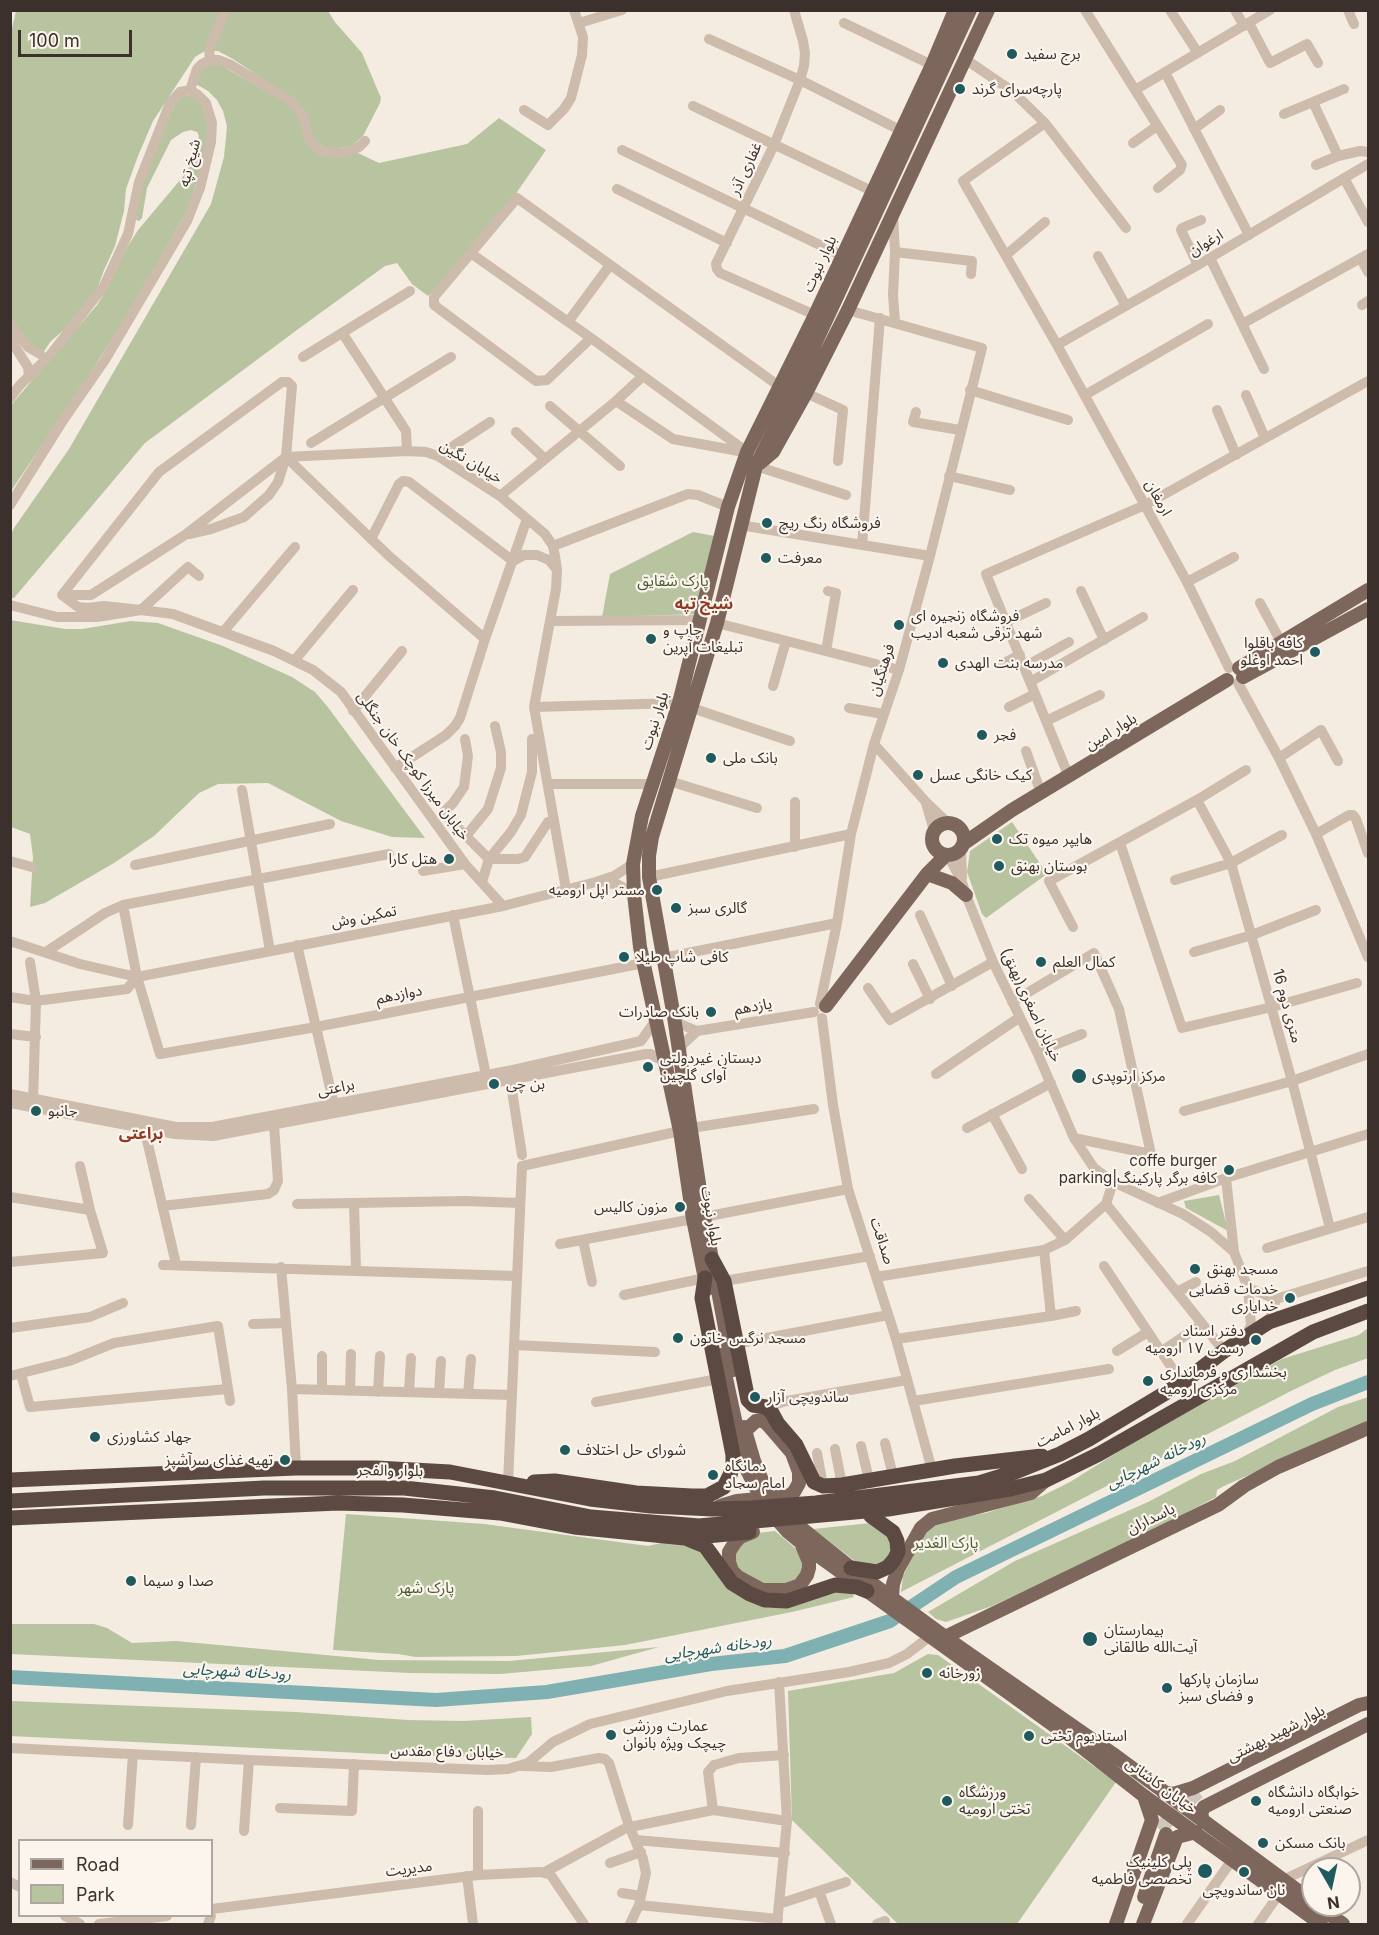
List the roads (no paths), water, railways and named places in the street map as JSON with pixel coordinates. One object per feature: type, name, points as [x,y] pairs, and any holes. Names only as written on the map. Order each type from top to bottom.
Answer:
[{"type":"highway","points":[[712,1259],[724,1281],[748,1400],[753,1405],[766,1407],[796,1445],[814,1482],[823,1486],[842,1485],[932,1470],[1060,1454]]},
{"type":"highway","points":[[508,1484],[555,1481],[636,1493],[692,1496],[707,1496],[724,1487],[734,1464],[702,1298],[705,1278]]},
{"type":"highway","name":"بلوار امامت","points":[[752,1508],[979,1483],[1014,1472],[1060,1454],[1130,1416],[1269,1322],[1368,1288]]},
{"type":"highway","points":[[10,1518],[338,1503],[403,1505],[500,1513],[574,1527],[685,1538],[754,1532],[871,1516],[888,1509],[1010,1489],[1046,1480],[1089,1459],[1313,1332],[1368,1311]]},
{"type":"highway","points":[[1296,1313],[1282,1325],[1280,1330],[1282,1336],[1313,1332]]},
{"type":"highway","name":"بلوار والفجر","points":[[10,1480],[296,1468],[376,1468],[450,1472],[591,1499],[651,1506],[752,1508]]},
{"type":"highway","name":"بلوار والفجر","points":[[10,1501],[264,1488],[404,1488],[495,1498],[591,1516],[699,1526],[766,1522],[888,1509]]},
{"type":"highway","points":[[851,1568],[877,1572],[888,1567],[894,1560],[897,1541],[893,1532],[871,1516]]},
{"type":"highway","points":[[685,1538],[705,1546],[732,1583],[765,1600],[788,1601],[835,1585],[857,1587],[867,1591]]},
{"type":"main road","name":"بلوار نبوت","points":[[686,1130],[664,1062],[640,947],[633,864],[642,816],[652,784],[686,706],[717,623],[756,466],[808,359],[872,191],[906,133],[955,10]]},
{"type":"main road","name":"بلوار نبوت","points":[[756,1480],[740,1447],[705,1278],[686,1130],[680,1060],[650,877],[649,856],[686,706],[701,620],[728,507],[747,453],[815,315],[847,258],[906,133],[970,10]]},
{"type":"main road","points":[[756,466],[773,452],[806,393],[848,310],[988,10]]},
{"type":"main road","name":"بلوار امین","points":[[956,847],[1011,810],[1235,675],[1281,642],[1368,590]]},
{"type":"main road","name":"بلوار امین","points":[[1235,675],[1366,615]]},
{"type":"main road","points":[[820,1010],[927,874],[956,847],[955,825],[948,823],[940,825],[934,831],[927,874]]},
{"type":"main road","points":[[933,846],[936,851],[956,847]]},
{"type":"main road","points":[[927,874],[964,888]]},
{"type":"main road","points":[[640,947],[652,950],[660,941]]},
{"type":"main road","points":[[649,984],[652,978],[661,975],[667,981]]},
{"type":"main road","name":"بلوار نبوت","points":[[699,1218],[712,1259],[756,1480]]},
{"type":"main road","points":[[713,1509],[736,1501],[788,1496],[798,1487],[799,1472],[792,1453],[767,1424],[762,1420],[756,1420],[745,1431]]},
{"type":"main road","name":"پاسداران","points":[[933,1634],[1218,1505],[1244,1486],[1278,1467],[1368,1428]]},
{"type":"main road","points":[[756,1480],[774,1518],[867,1591],[887,1600]]},
{"type":"main road","points":[[887,1600],[898,1569],[921,1528],[932,1519],[1031,1493],[1046,1480]]},
{"type":"main road","points":[[754,1532],[740,1537],[734,1544],[729,1552],[729,1562],[738,1577],[762,1590],[786,1590],[800,1585],[807,1575],[809,1562],[807,1543]]},
{"type":"main road","points":[[807,1543],[851,1568],[887,1600],[933,1634]]},
{"type":"main road","name":"خیابان کاشانی","points":[[933,1634],[1113,1754],[1163,1792],[1232,1860],[1301,1897]]},
{"type":"main road","name":"خیابان کاشانی","points":[[933,1634],[1144,1796],[1200,1827],[1281,1887],[1321,1924]]},
{"type":"main road","name":"بلوار شهید بهشتی","points":[[1199,1796],[1368,1705]]},
{"type":"main road","name":"بلوار شهید بهشتی","points":[[1199,1796],[1368,1716]]},
{"type":"main road","points":[[1163,1792],[1199,1796],[1368,1724]]},
{"type":"main road","points":[[1144,1796],[1163,1830],[1144,1923]]},
{"type":"main road","points":[[1163,1830],[1200,1827],[1199,1796]]},
{"type":"main road","points":[[1116,1924],[1163,1830]]},
{"type":"main road","points":[[1124,1924],[1163,1830]]},
{"type":"street","points":[[210,60],[209,48],[226,10]]},
{"type":"street","points":[[525,111],[548,125],[564,109],[571,98],[582,55],[583,37],[574,10]]},
{"type":"street","points":[[579,23],[622,10]]},
{"type":"street","name":"غفاری آذر","points":[[794,10],[805,53],[800,80],[774,145],[716,264],[720,273],[815,315]]},
{"type":"street","points":[[1085,10],[1182,167],[1158,188]]},
{"type":"street","points":[[1170,10],[1198,53]]},
{"type":"street","points":[[1235,10],[1270,63],[1307,44],[1318,63]]},
{"type":"street","points":[[1134,90],[1270,10]]},
{"type":"street","points":[[1348,10],[1354,24]]},
{"type":"street","points":[[844,23],[932,65]]},
{"type":"street","points":[[709,39],[800,80],[906,133]]},
{"type":"street","points":[[965,59],[1012,91],[1045,123],[1126,228]]},
{"type":"street","points":[[10,398],[104,286],[128,234],[139,182],[170,103],[180,92],[190,90],[197,69],[210,60],[224,62],[291,101],[303,114],[309,139],[320,151],[342,153],[359,147],[365,141]]},
{"type":"street","points":[[1165,72],[1249,235]]},
{"type":"street","points":[[1284,114],[1344,89]]},
{"type":"street","name":"شیخ تپه","points":[[10,505],[105,360],[187,221],[200,188],[212,142],[212,123],[206,103],[190,90]]},
{"type":"street","points":[[1313,102],[1338,156]]},
{"type":"street","points":[[693,106],[872,191]]},
{"type":"street","points":[[1194,129],[1220,110]]},
{"type":"street","name":"ارمغان","points":[[1045,123],[963,181],[1057,345],[1187,582],[1279,758],[1364,936],[1368,957]]},
{"type":"street","points":[[1133,143],[1157,126]]},
{"type":"street","points":[[622,150],[847,258]]},
{"type":"street","points":[[1316,165],[1338,156],[1360,151],[1368,152]]},
{"type":"street","name":"ارغوان","points":[[1057,345],[1368,164]]},
{"type":"street","points":[[1344,178],[1368,222]]},
{"type":"street","points":[[617,189],[727,243]]},
{"type":"street","points":[[591,338],[547,380],[536,381],[434,305],[434,297],[517,198],[779,386]]},
{"type":"street","points":[[848,310],[895,322],[893,213]]},
{"type":"street","points":[[1198,265],[1181,230],[1201,220]]},
{"type":"street","points":[[1006,255],[1045,222]]},
{"type":"street","points":[[895,252],[972,261],[970,274]]},
{"type":"street","points":[[472,254],[747,453]]},
{"type":"street","points":[[1098,256],[1126,306]]},
{"type":"street","points":[[1242,324],[1365,256],[1368,272]]},
{"type":"street","points":[[1210,258],[1264,369]]},
{"type":"street","points":[[568,322],[610,265]]},
{"type":"street","points":[[303,357],[410,291]]},
{"type":"street","points":[[862,545],[880,318]]},
{"type":"street","name":"فرهنگیان","points":[[820,1010],[851,834],[874,744],[898,670],[930,556],[982,348],[895,322]]},
{"type":"street","points":[[10,324],[28,347],[46,354]]},
{"type":"street","points":[[1084,395],[1208,324]]},
{"type":"street","points":[[343,334],[406,431],[407,451]]},
{"type":"street","points":[[10,339],[16,356],[28,367],[29,377]]},
{"type":"street","points":[[16,356],[46,354]]},
{"type":"street","points":[[311,443],[451,357]]},
{"type":"street","points":[[500,496],[643,376]]},
{"type":"street","points":[[62,595],[159,472],[282,382],[288,382],[292,386],[286,457],[278,482],[256,508],[244,517],[185,535]]},
{"type":"street","points":[[1069,777],[986,574],[1144,505],[1265,438],[1367,386]]},
{"type":"street","points":[[970,390],[1068,420]]},
{"type":"street","points":[[806,393],[843,410],[838,461]]},
{"type":"street","points":[[1246,395],[1265,438]]},
{"type":"street","points":[[616,401],[673,439],[747,453]]},
{"type":"street","points":[[550,406],[620,466]]},
{"type":"street","points":[[1217,410],[1236,454]]},
{"type":"street","points":[[916,412],[913,422],[960,430]]},
{"type":"street","points":[[438,456],[490,422]]},
{"type":"street","points":[[516,432],[545,459]]},
{"type":"street","name":"خیابان نگین","points":[[286,457],[426,452],[438,456],[500,496],[545,534],[553,546]]},
{"type":"street","points":[[62,595],[91,595],[185,535],[286,457]]},
{"type":"street","points":[[286,457],[371,539],[485,639]]},
{"type":"street","points":[[756,466],[846,495]]},
{"type":"street","points":[[949,476],[1010,490]]},
{"type":"street","points":[[371,539],[399,484],[403,481],[409,482],[513,561]]},
{"type":"street","points":[[566,889],[534,707],[551,621],[557,570],[553,546],[687,494],[698,495],[728,507]]},
{"type":"street","points":[[394,768],[446,735],[455,726],[465,708],[485,639],[527,519]]},
{"type":"street","points":[[740,525],[930,556]]},
{"type":"street","points":[[223,632],[295,547]]},
{"type":"street","points":[[513,561],[524,555],[537,555],[549,560],[557,570]]},
{"type":"street","points":[[1187,582],[1234,557]]},
{"type":"street","points":[[62,595],[78,607],[105,606],[141,610],[188,567],[199,576]]},
{"type":"street","points":[[294,660],[353,590]]},
{"type":"street","points":[[826,651],[836,593],[828,591]]},
{"type":"street","points":[[1081,591],[1104,640]]},
{"type":"street","points":[[1006,622],[1046,603]]},
{"type":"street","points":[[1260,603],[1281,642]]},
{"type":"street","name":"خیابان میرزا کوچک خان جنگلی","points":[[10,605],[57,617],[97,617],[141,610],[173,614],[294,660],[313,670],[341,692],[465,864],[503,906]]},
{"type":"street","points":[[1030,682],[1143,617]]},
{"type":"street","points":[[551,621],[701,620]]},
{"type":"street","points":[[717,623],[898,670]]},
{"type":"street","points":[[773,687],[786,641]]},
{"type":"street","points":[[1024,667],[1069,642]]},
{"type":"street","points":[[353,711],[402,651]]},
{"type":"street","points":[[1002,664],[1020,655]]},
{"type":"street","points":[[1009,707],[1035,694]]},
{"type":"street","points":[[1046,721],[1100,695]]},
{"type":"street","points":[[534,707],[686,706],[790,741]]},
{"type":"street","points":[[849,708],[883,714]]},
{"type":"street","points":[[465,836],[488,809],[501,768],[501,752],[495,726]]},
{"type":"street","points":[[1279,758],[1322,730],[1338,761]]},
{"type":"street","points":[[465,739],[468,756],[464,787],[443,813],[465,836],[489,859],[518,859],[525,857],[548,822]]},
{"type":"street","points":[[482,882],[489,859],[511,832],[521,815],[532,772],[532,740]]},
{"type":"street","points":[[874,744],[948,823]]},
{"type":"street","points":[[1026,751],[1041,793]]},
{"type":"street","points":[[1074,927],[1049,881],[1197,800],[1246,770]]},
{"type":"street","points":[[669,781],[756,808]]},
{"type":"street","points":[[548,784],[652,784]]},
{"type":"street","points":[[242,790],[270,951]]},
{"type":"street","name":"16 متری دوم","points":[[1197,800],[1231,863],[1272,1007],[1330,1228]]},
{"type":"street","points":[[795,802],[795,847]]},
{"type":"street","points":[[926,802],[934,831]]},
{"type":"street","points":[[1316,834],[1349,815],[1353,815],[1368,853]]},
{"type":"street","points":[[135,865],[330,824]]},
{"type":"street","points":[[650,877],[851,834]]},
{"type":"street","points":[[1175,880],[1231,863],[1282,835]]},
{"type":"street","points":[[1120,843],[1182,1028],[1272,1007],[1357,983]]},
{"type":"street","name":"خیابان اصغری(بهنق)","points":[[956,847],[964,888],[993,962],[1051,1083],[1074,1138],[1094,1168],[1113,1182],[1183,1214],[1234,1252],[1248,1288],[1251,1325],[1245,1339]]},
{"type":"street","points":[[46,952],[105,913],[123,905],[389,854]]},
{"type":"street","points":[[10,861],[33,867]]},
{"type":"street","points":[[423,871],[465,864]]},
{"type":"street","name":"تمکین وش","points":[[137,977],[503,906],[596,882],[614,876],[633,864]]},
{"type":"street","points":[[596,882],[617,885],[634,894]]},
{"type":"street","points":[[123,905],[137,977]]},
{"type":"street","points":[[1194,952],[1252,935],[1316,910]]},
{"type":"street","points":[[453,915],[487,1078]]},
{"type":"street","points":[[920,915],[952,986]]},
{"type":"street","points":[[663,958],[837,923]]},
{"type":"street","points":[[10,941],[80,964],[137,977]]},
{"type":"street","points":[[297,945],[335,1108]]},
{"type":"street","points":[[1012,1002],[1094,953],[1119,1009],[1151,1154],[1074,1138]]},
{"type":"street","points":[[30,962],[36,1001],[34,1103]]},
{"type":"street","points":[[868,988],[890,1020],[993,962]]},
{"type":"street","name":"دوازدهم","points":[[137,977],[160,1054],[316,1027],[644,963]]},
{"type":"street","points":[[913,964],[930,999]]},
{"type":"street","points":[[10,998],[36,1001],[127,989],[137,977]]},
{"type":"street","name":"یازدهم","points":[[697,1031],[820,1010]]},
{"type":"street","name":"صداقت","points":[[820,1010],[833,1105],[848,1189],[896,1339],[932,1470]]},
{"type":"street","points":[[674,1017],[680,1024],[697,1031],[682,1045],[680,1060]]},
{"type":"street","points":[[936,1074],[1020,1017]]},
{"type":"street","name":"براعتی","points":[[10,1094],[34,1103],[143,1124],[212,1127],[335,1108],[487,1078],[641,1041],[656,1020]]},
{"type":"street","points":[[10,1034],[36,1037]]},
{"type":"street","points":[[1037,1053],[1082,1034]]},
{"type":"street","name":"براعتی","points":[[487,1078],[510,1078],[645,1053],[664,1062]]},
{"type":"street","points":[[1184,1111],[1292,1081],[1368,1054]]},
{"type":"street","points":[[508,1484],[522,1161],[510,1078]]},
{"type":"street","points":[[967,1128],[1051,1083]]},
{"type":"street","name":"براعتی","points":[[10,1103],[34,1103]]},
{"type":"street","name":"براعتی","points":[[143,1124],[175,1134],[213,1136],[274,1125],[335,1108]]},
{"type":"street","points":[[522,1161],[814,1109]]},
{"type":"street","points":[[992,1114],[1022,1169]]},
{"type":"street","points":[[143,1124],[176,1264]]},
{"type":"street","points":[[162,1206],[268,1194],[274,1190],[278,1181],[274,1125]]},
{"type":"street","points":[[1158,1203],[1226,1178],[1368,1134]]},
{"type":"street","points":[[10,1262],[103,1253],[80,1166]]},
{"type":"street","points":[[1226,1178],[1234,1252]]},
{"type":"street","points":[[876,1277],[1044,1250],[1065,1240],[1106,1204],[1113,1182]]},
{"type":"street","points":[[560,1244],[848,1189]]},
{"type":"street","points":[[10,1197],[90,1210]]},
{"type":"street","points":[[1029,1199],[1065,1240]]},
{"type":"street","points":[[297,1204],[465,1201],[520,1203]]},
{"type":"street","points":[[354,1203],[356,1270]]},
{"type":"street","points":[[1106,1204],[1224,1351]]},
{"type":"street","points":[[1267,1248],[1368,1217]]},
{"type":"street","points":[[583,1240],[592,1282]]},
{"type":"street","points":[[1044,1250],[1051,1316]]},
{"type":"street","points":[[724,1281],[870,1256]]},
{"type":"street","points":[[163,1265],[517,1276]]},
{"type":"street","points":[[1104,1266],[1182,1383]]},
{"type":"street","points":[[281,1267],[292,1389],[296,1468]]},
{"type":"street","points":[[1248,1288],[1276,1299],[1368,1271]]},
{"type":"street","points":[[624,1295],[705,1278]]},
{"type":"street","points":[[1177,1292],[1196,1282]]},
{"type":"street","points":[[1269,1322],[1276,1299]]},
{"type":"street","points":[[10,1328],[90,1317],[123,1303]]},
{"type":"street","points":[[896,1339],[1076,1311]]},
{"type":"street","points":[[735,1344],[888,1315]]},
{"type":"street","points":[[253,1324],[286,1323]]},
{"type":"street","points":[[1161,1352],[1202,1324]]},
{"type":"street","points":[[228,1389],[30,1407],[16,1375],[69,1361],[114,1343],[218,1326],[230,1401]]},
{"type":"street","points":[[1117,1351],[1148,1332]]},
{"type":"street","points":[[514,1345],[655,1352]]},
{"type":"street","points":[[350,1391],[351,1354]]},
{"type":"street","points":[[322,1356],[322,1390]]},
{"type":"street","points":[[378,1392],[380,1356]]},
{"type":"street","points":[[410,1392],[411,1359]]},
{"type":"street","points":[[468,1394],[471,1359]]},
{"type":"street","points":[[439,1393],[441,1361]]},
{"type":"street","points":[[914,1401],[1109,1369]]},
{"type":"street","points":[[596,1402],[718,1379]]},
{"type":"street","points":[[766,1407],[787,1401],[907,1380]]},
{"type":"street","points":[[292,1389],[512,1395]]},
{"type":"street","points":[[885,1443],[893,1476]]},
{"type":"street","points":[[861,1446],[869,1480]]},
{"type":"street","points":[[835,1449],[842,1485]]},
{"type":"street","points":[[817,1453],[823,1486]]},
{"type":"street","name":"خیابان دفاع مقدس","points":[[10,1748],[249,1760],[508,1769],[528,1763],[553,1742],[590,1724],[727,1691],[849,1672],[889,1663],[907,1654],[933,1634]]},
{"type":"street","points":[[622,1893],[640,1901],[778,1922],[787,1821],[779,1682]]},
{"type":"street","points":[[128,1825],[133,1754]]},
{"type":"street","points":[[713,1810],[708,1772],[714,1765],[739,1758],[784,1755]]},
{"type":"street","points":[[191,1825],[196,1757]]},
{"type":"street","points":[[518,1766],[551,1767],[606,1759],[609,1763],[646,1873],[640,1901],[630,1924]]},
{"type":"street","points":[[244,1831],[249,1760]]},
{"type":"street","points":[[280,1808],[352,1811],[354,1764]]},
{"type":"street","points":[[545,1872],[629,1827],[713,1810],[787,1821]]},
{"type":"street","points":[[473,1924],[473,1876],[478,1811]]},
{"type":"street","points":[[636,1840],[784,1852]]},
{"type":"street","points":[[1258,1924],[1281,1887],[1368,1840]]},
{"type":"street","points":[[610,1863],[640,1852]]},
{"type":"street","points":[[1187,1924],[1232,1860]]},
{"type":"street","points":[[545,1872],[550,1874],[584,1924]]},
{"type":"street","name":"مدیریت","points":[[213,1912],[473,1876],[545,1872]]},
{"type":"street","points":[[779,1904],[846,1881]]},
{"type":"street","points":[[819,1892],[831,1924]]},
{"type":"street","points":[[66,1917],[80,1924]]},
{"type":"street","points":[[99,1924],[126,1923],[161,1917]]},
{"type":"waterway","name":"رودخانه شهرچایی","points":[[10,1677],[436,1700],[547,1692],[711,1664],[785,1656],[890,1621],[956,1577],[1312,1404],[1368,1382]]},
{"type":"tunnel","points":[[1159,1829],[1198,1792]]},
{"type":"place","name":"برج سفید","points":[[1012,54]]},
{"type":"place","name":"پارچه‌سرای گرند","points":[[960,89]]},
{"type":"place","name":"فروشگاه رنگ ریچ","points":[[767,523]]},
{"type":"place","name":"معرفت","points":[[766,558]]},
{"type":"place","name":"فروشگاه زنجیره ای شهد ترقی شعبه ادیب","points":[[899,625]]},
{"type":"place","name":"چاپ و تبلیغات آپرین","points":[[651,639]]},
{"type":"place","name":"کافه باقلوا احمد اوغلو","points":[[1315,652]]},
{"type":"place","name":"مدرسه بنت الهدی","points":[[943,663]]},
{"type":"place","name":"فجر","points":[[982,735]]},
{"type":"place","name":"بانک ملی","points":[[711,758]]},
{"type":"place","name":"کیک خانگی عسل","points":[[918,775]]},
{"type":"place","name":"هایپر میوه تک","points":[[997,839]]},
{"type":"place","name":"هتل کارا","points":[[449,859]]},
{"type":"place","name":"بوستان بهنق","points":[[999,866]]},
{"type":"place","name":"مستر اپل ارومیه","points":[[657,890]]},
{"type":"place","name":"گالری سبز","points":[[676,908]]},
{"type":"place","name":"کافی شاپ طیلا","points":[[624,957]]},
{"type":"place","name":"کمال العلم","points":[[1041,962]]},
{"type":"place","name":"بانک صادرات","points":[[711,1012]]},
{"type":"place","name":"دبستان غیردولتی آوای گلچین","points":[[648,1067]]},
{"type":"place","name":"مرکز ارتوپدی","points":[[1079,1076]]},
{"type":"place","name":"بن چی","points":[[494,1084]]},
{"type":"place","name":"جانبو","points":[[36,1111]]},
{"type":"place","name":"coffe burger parking|کافه برگر پارکینگ","points":[[1229,1170]]},
{"type":"place","name":"مزون کالیس","points":[[680,1207]]},
{"type":"place","name":"مسجد بهنق","points":[[1195,1269]]},
{"type":"place","name":"خدمات قضایی خدایاری","points":[[1290,1298]]},
{"type":"place","name":"مسجد نرگس خاتون","points":[[678,1338]]},
{"type":"place","name":"دفتر اسناد رسمی ۱۷ ارومیه","points":[[1256,1340]]},
{"type":"place","name":"بخشداری و فرمانداری مرکزی ارومیه","points":[[1148,1381]]},
{"type":"place","name":"ساندویچی آزار","points":[[755,1397]]},
{"type":"place","name":"جهاد کشاورزی","points":[[95,1437]]},
{"type":"place","name":"شورای حل اختلاف","points":[[565,1450]]},
{"type":"place","name":"تهیه غذای سرآشپز","points":[[285,1460]]},
{"type":"place","name":"دمانگاه امام سجاد","points":[[713,1475]]},
{"type":"place","name":"صدا و سیما","points":[[131,1581]]},
{"type":"place","name":"بیمارستان آیت‌الله طالقانی","points":[[1090,1639]]},
{"type":"place","name":"زورخانه","points":[[927,1673]]},
{"type":"place","name":"سازمان پارکها و فضای سبز","points":[[1167,1688]]},
{"type":"place","name":"عمارت ورزشی چیچک ویژه بانوان","points":[[611,1735]]},
{"type":"place","name":"استادیوم تختی","points":[[1029,1736]]},
{"type":"place","name":"ورزشگاه تختی ارومیه","points":[[947,1801]]},
{"type":"place","name":"خوابگاه دانشگاه صنعتی ارومیه","points":[[1256,1801]]},
{"type":"place","name":"بانک مسکن","points":[[1263,1843]]},
{"type":"place","name":"پلی کلینیک تخصصی فاطمیه","points":[[1205,1871]]},
{"type":"place","name":"نان ساندویچی","points":[[1244,1872]]},
{"type":"district","name":"شیخ تپه","points":[[704,604]]},
{"type":"district","name":"براعتی","points":[[141,1134]]},
{"type":"park label","name":"پارک شقایق","points":[[673,581]]},
{"type":"park label","name":"پارک الغدیر","points":[[946,1543]]},
{"type":"park label","name":"پارک شهر","points":[[426,1588]]}]
